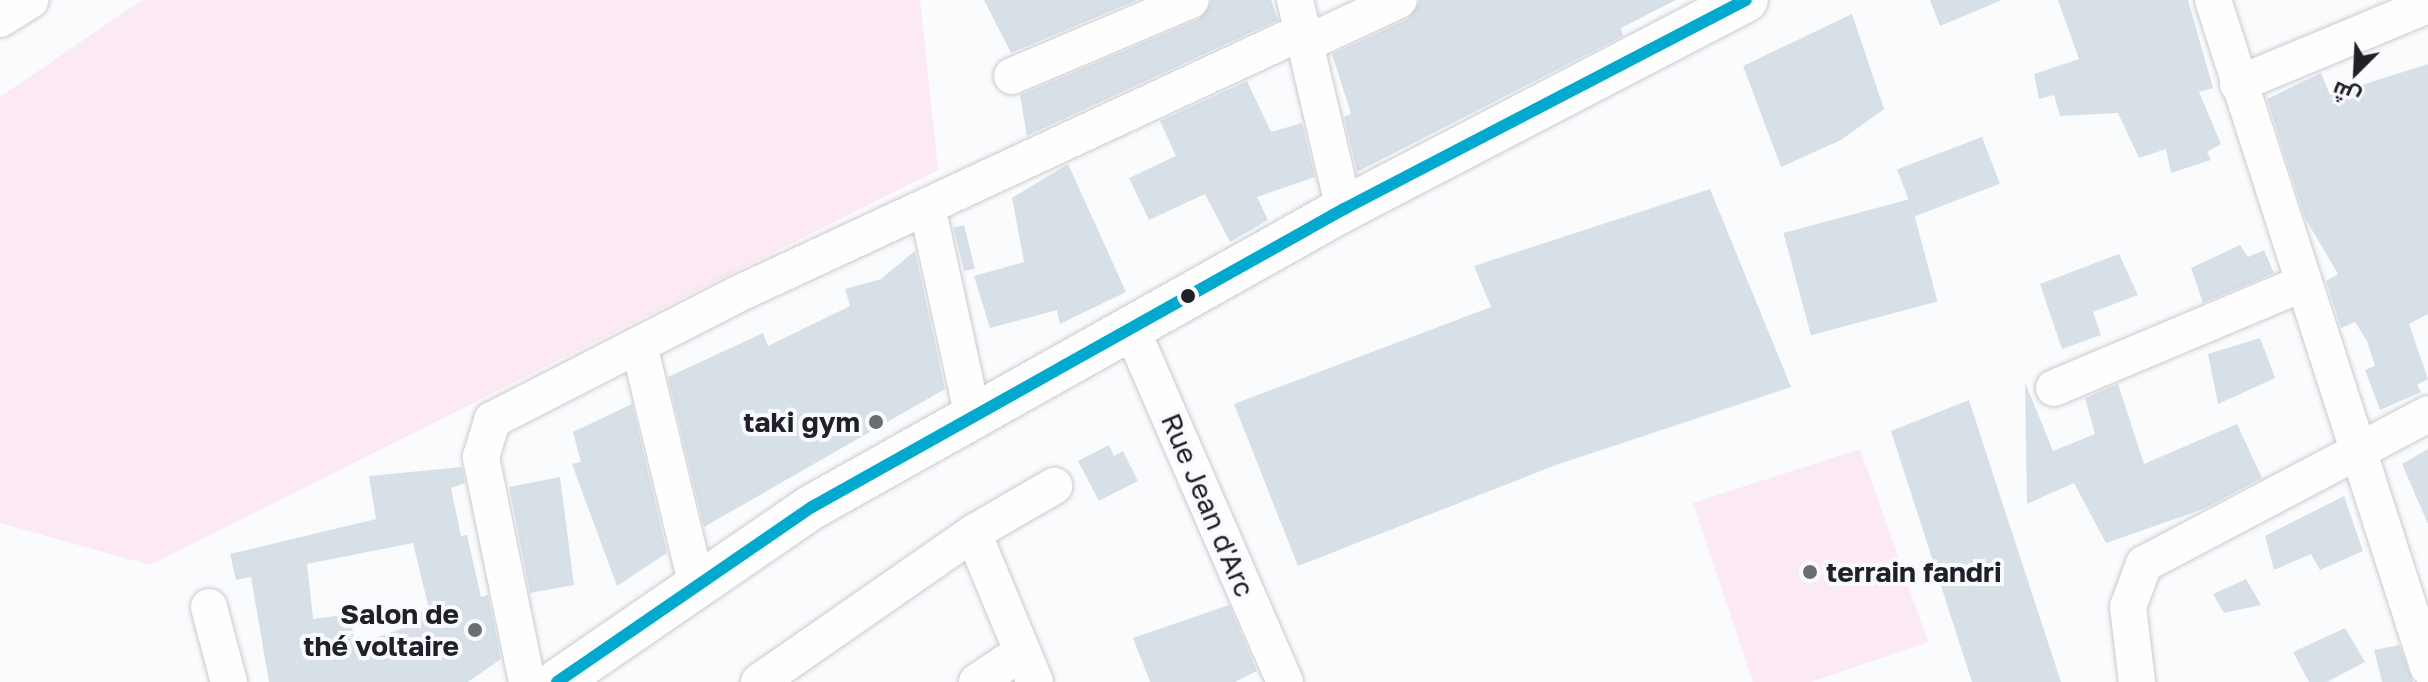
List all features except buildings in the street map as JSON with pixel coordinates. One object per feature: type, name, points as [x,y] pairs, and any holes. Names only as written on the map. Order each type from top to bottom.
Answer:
[{"type":"main road","points":[[557,682],[696,583],[973,417],[1344,209],[1746,0]]},
{"type":"street","points":[[0,19],[31,0]]},
{"type":"street","points":[[1012,76],[1191,0]]},
{"type":"street","points":[[527,682],[481,457],[485,435],[492,420],[639,345],[928,211],[1303,24],[1399,0]]},
{"type":"street","points":[[2213,0],[2301,284],[2428,667]]},
{"type":"street","points":[[2238,84],[2428,5]]},
{"type":"street","points":[[1303,24],[1344,209]]},
{"type":"street","points":[[928,211],[973,417]]},
{"type":"street","points":[[2054,388],[2301,284]]},
{"type":"street","name":"Rue Jean d'Arc","points":[[1131,328],[1285,682]]},
{"type":"street","points":[[639,345],[696,583]]},
{"type":"street","points":[[2137,682],[2128,607],[2144,564],[2355,447],[2428,414]]},
{"type":"street","points":[[759,682],[973,533],[1054,486]]},
{"type":"street","points":[[973,533],[1028,667],[977,682]]},
{"type":"street","points":[[209,607],[229,682]]},
{"type":"shaded area","points":[[142,0],[920,0],[938,170],[150,565],[0,523],[0,97]]},
{"type":"shaded area","name":"terrain fandri","points":[[1860,449],[1928,642],[1811,682],[1753,682],[1693,503]]},
{"type":"transit line","points":[[557,682],[812,507],[1344,209],[1746,0]]},
{"type":"place","name":"taki gym","points":[[876,422]]},
{"type":"place","name":"terrain fandri","points":[[1810,572]]},
{"type":"place","name":"Salon de thé voltaire","points":[[475,630]]}]
